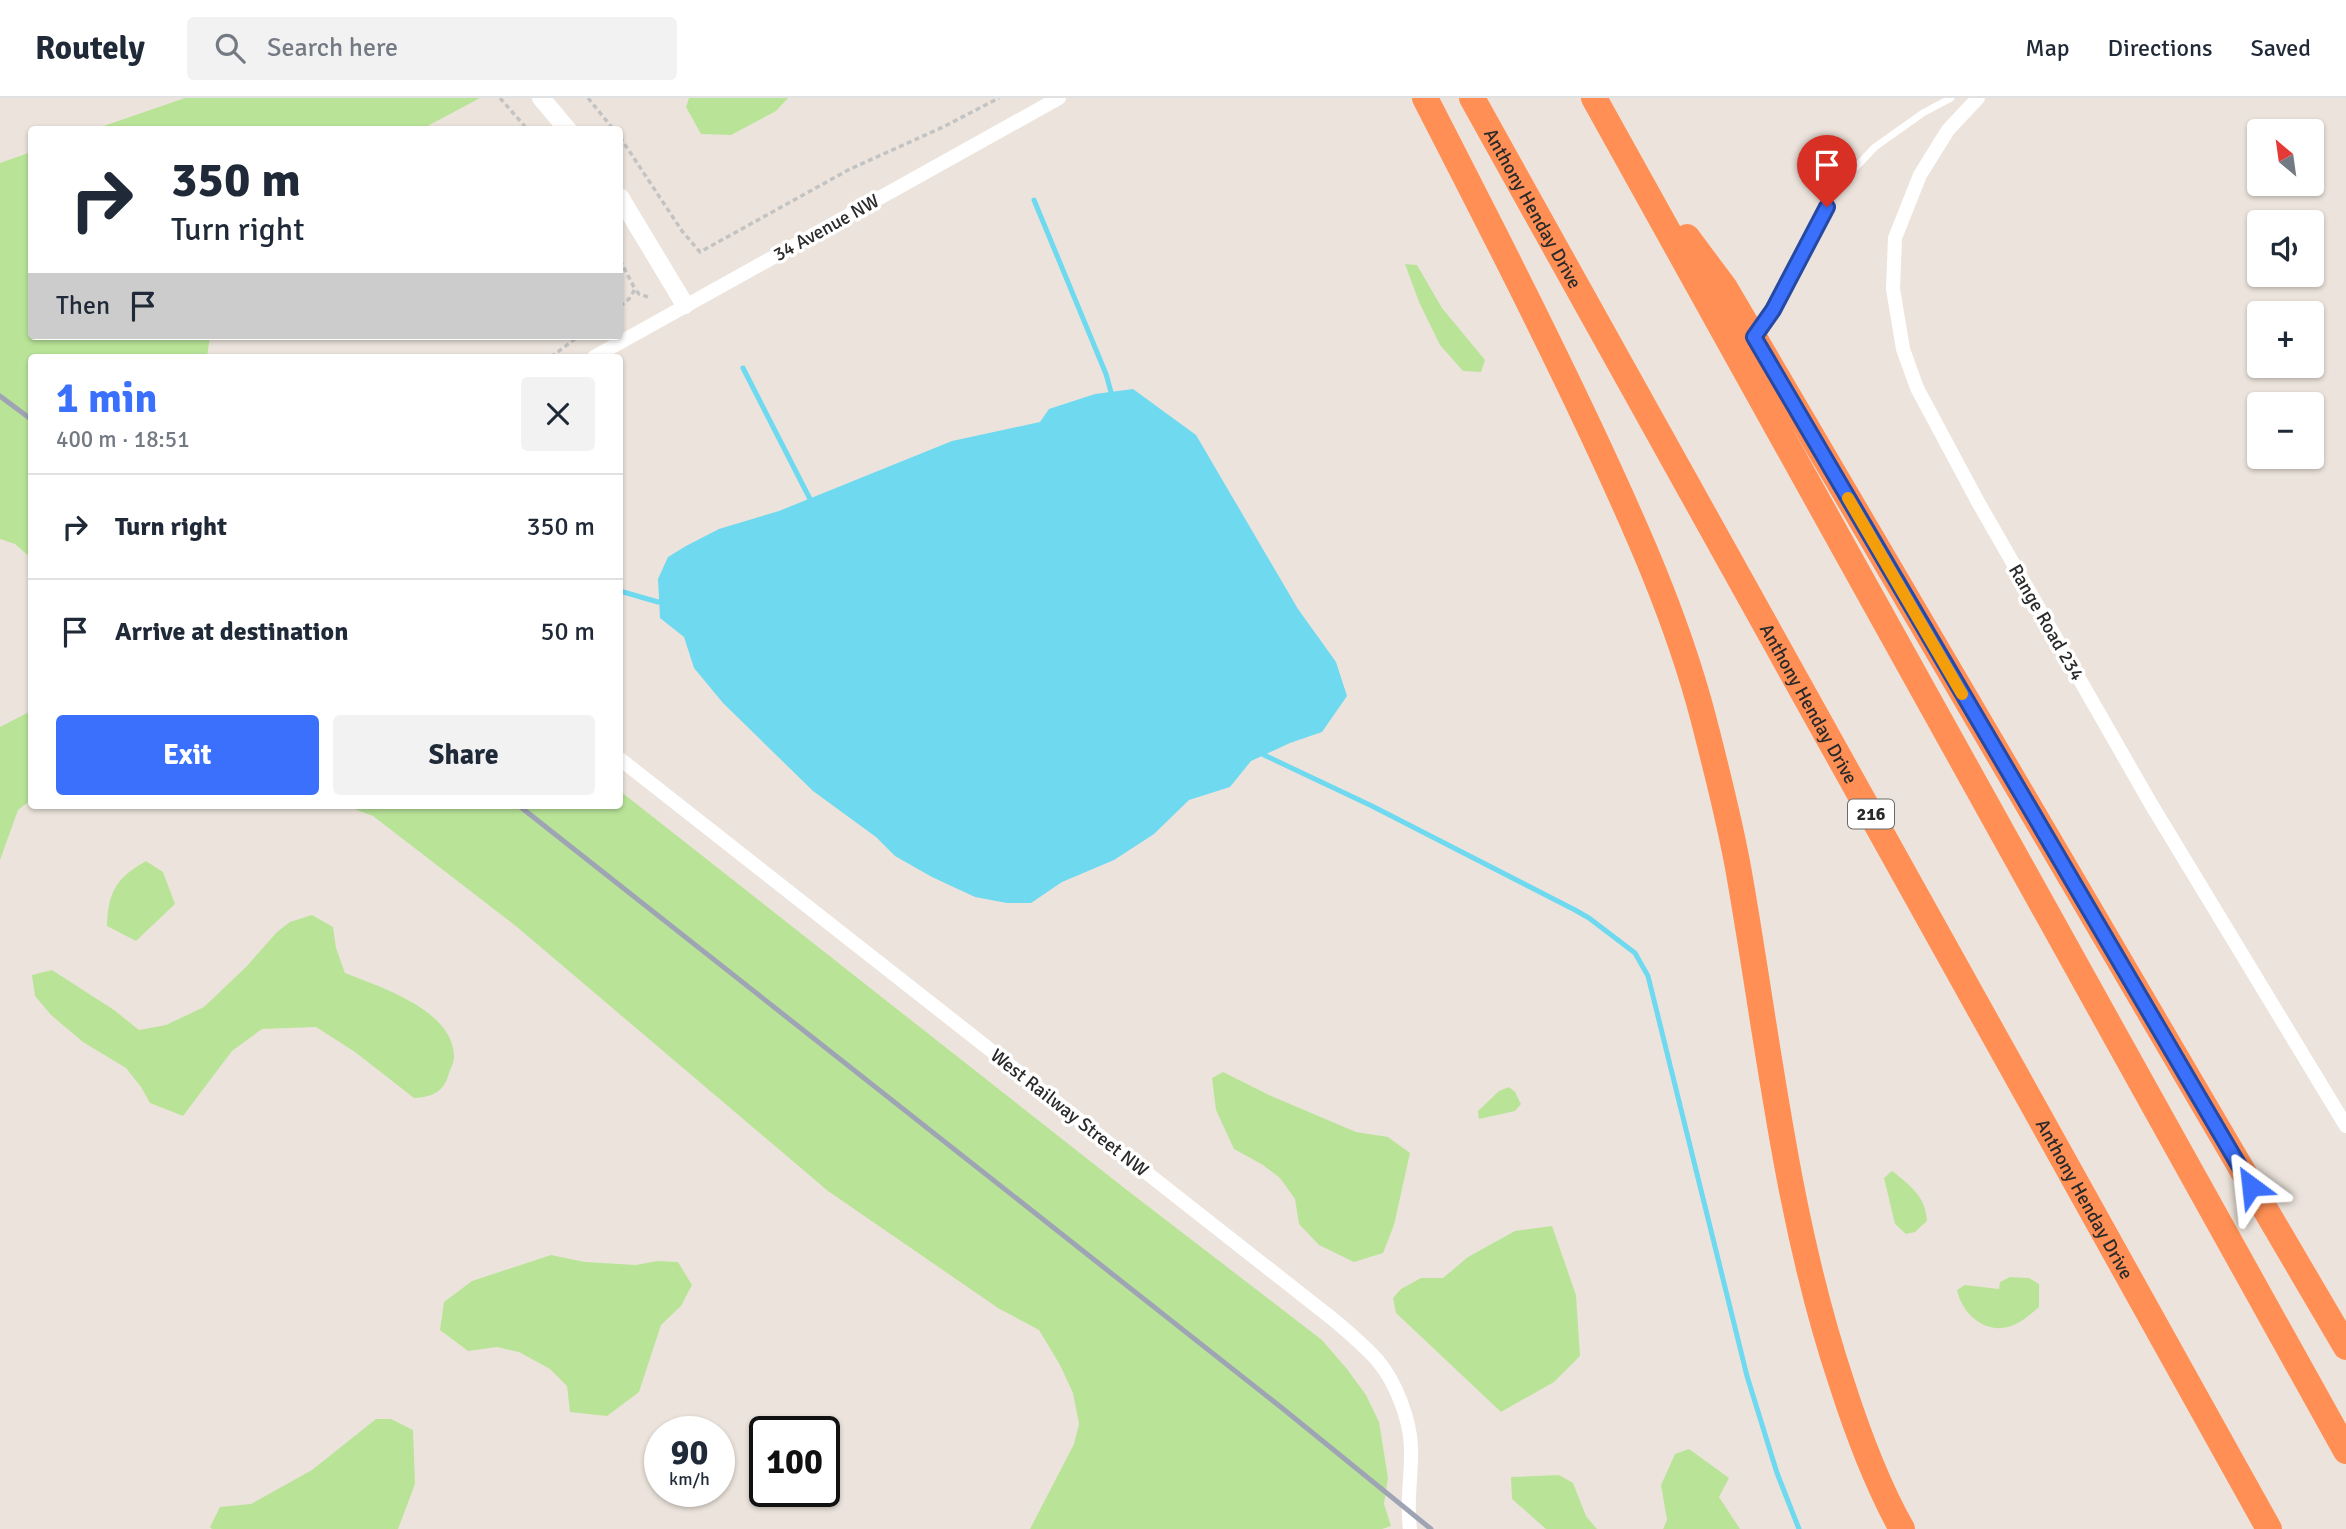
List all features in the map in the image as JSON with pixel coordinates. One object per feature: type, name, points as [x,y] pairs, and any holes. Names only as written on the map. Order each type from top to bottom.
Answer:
[{"type":"highway","points":[[1425,98],[1575,397],[1643,541],[1673,625],[1702,714],[1738,869],[1786,1165],[1810,1278],[1855,1424],[1902,1529]]},
{"type":"highway","name":"Anthony Henday Drive","points":[[1472,98],[2269,1529]]},
{"type":"highway","points":[[1594,98],[2346,1451]]},
{"type":"highway","points":[[1623,152],[1725,288],[2346,1347]]},
{"type":"street","points":[[541,98],[565,126]]},
{"type":"street","name":"34 Avenue NW","points":[[599,354],[1059,98]]},
{"type":"street","name":"Range Road 234","points":[[1978,98],[1948,130],[1920,175],[1895,238],[1893,289],[1903,349],[1917,388],[1978,502],[2151,804],[2346,1126]]},
{"type":"street","points":[[623,202],[685,304]]},
{"type":"street","name":"West Railway Street NW","points":[[623,761],[1312,1302],[1362,1345],[1388,1376],[1405,1416],[1411,1446],[1407,1510],[1410,1529]]},
{"type":"lane","points":[[1754,337],[1773,310],[1838,186],[1875,146],[1923,113],[1951,98]]},
{"type":"path","points":[[500,98],[524,126]]},
{"type":"path","points":[[588,98],[611,126]]},
{"type":"path","points":[[623,142],[682,231],[700,252],[850,169],[999,98]]},
{"type":"path","points":[[623,266],[635,289],[648,298]]},
{"type":"path","points":[[623,304],[635,289]]},
{"type":"path","points":[[555,354],[574,340]]},
{"type":"green space","points":[[185,98],[480,98],[428,126],[104,126]]},
{"type":"green space","points":[[689,98],[788,98],[776,111],[731,135],[701,134],[686,107]]},
{"type":"green space","points":[[28,153],[28,340],[209,340],[207,354],[28,354],[28,555],[15,544],[0,539],[0,163]]},
{"type":"green space","points":[[1405,264],[1417,265],[1442,308],[1485,360],[1481,372],[1463,371],[1440,345],[1419,302]]},
{"type":"green space","points":[[28,713],[28,802],[18,810],[0,860],[0,727]]},
{"type":"green space","points":[[623,793],[1322,1340],[1366,1395],[1379,1422],[1388,1478],[1384,1504],[1391,1526],[1382,1529],[1030,1529],[1074,1444],[1079,1424],[1073,1393],[1039,1330],[998,1308],[828,1191],[517,927],[373,816],[355,809],[623,809]]},
{"type":"green space","points":[[146,861],[163,872],[175,904],[136,941],[107,926],[109,904],[121,880]]},
{"type":"green space","points":[[312,915],[333,927],[336,948],[345,973],[395,993],[429,1013],[442,1026],[451,1040],[454,1059],[444,1085],[437,1092],[414,1098],[355,1052],[316,1027],[262,1029],[232,1051],[183,1116],[150,1103],[126,1068],[83,1042],[51,1015],[35,996],[32,975],[52,970],[114,1010],[139,1030],[166,1025],[204,1007],[246,967],[277,932],[290,922]]},
{"type":"green space","points":[[1223,1072],[1356,1132],[1388,1137],[1410,1153],[1394,1225],[1383,1253],[1354,1262],[1319,1245],[1299,1224],[1295,1199],[1280,1178],[1234,1149],[1216,1110],[1212,1078]]},
{"type":"green space","points":[[1509,1087],[1521,1104],[1515,1111],[1479,1119],[1478,1111],[1499,1091]]},
{"type":"green space","points":[[1892,1171],[1911,1187],[1924,1205],[1927,1221],[1915,1232],[1906,1234],[1895,1224],[1884,1178]]},
{"type":"green space","points":[[1552,1226],[1576,1295],[1580,1356],[1554,1382],[1501,1412],[1396,1313],[1393,1298],[1401,1289],[1421,1278],[1443,1278],[1468,1257],[1515,1231]]},
{"type":"green space","points":[[551,1255],[585,1262],[636,1265],[657,1261],[678,1262],[692,1285],[681,1306],[661,1325],[639,1392],[607,1416],[570,1412],[567,1386],[550,1369],[519,1352],[497,1347],[468,1351],[440,1330],[444,1302],[472,1281]]},
{"type":"green space","points":[[2010,1277],[2029,1278],[2039,1284],[2039,1307],[2018,1323],[2001,1328],[1984,1325],[1969,1314],[1957,1290],[1965,1285],[1999,1289],[2000,1282]]},
{"type":"green space","points":[[376,1419],[391,1419],[413,1430],[415,1484],[398,1529],[210,1527],[220,1507],[251,1504],[312,1470]]},
{"type":"green space","points":[[1689,1449],[1729,1478],[1719,1497],[1740,1529],[1663,1529],[1667,1520],[1661,1485],[1675,1454]]},
{"type":"green space","points":[[1559,1475],[1573,1483],[1586,1516],[1597,1529],[1546,1529],[1512,1499],[1511,1477]]},
{"type":"water","points":[[1133,389],[1196,435],[1298,609],[1336,662],[1347,696],[1322,732],[1251,761],[1230,787],[1189,800],[1154,834],[1114,860],[1062,882],[1031,903],[1007,903],[975,897],[895,856],[876,837],[813,791],[723,703],[694,668],[684,637],[660,618],[658,579],[668,557],[719,529],[779,511],[952,441],[1040,422],[1049,409],[1095,394]]},
{"type":"waterway","points":[[1034,200],[1111,392]]},
{"type":"waterway","points":[[743,368],[810,499]]},
{"type":"waterway","points":[[623,592],[658,602]]},
{"type":"waterway","points":[[1264,755],[1372,806],[1575,910],[1635,953],[1648,976],[1747,1376],[1777,1473],[1799,1529]]},
{"type":"railway","points":[[0,396],[28,417]]},
{"type":"railway","points":[[523,809],[1282,1408],[1431,1529]]},
{"type":"slow traffic","points":[[1848,498],[1962,694]]},
{"type":"route","points":[[1827,207],[1773,310],[1754,337],[2251,1186]]}]
